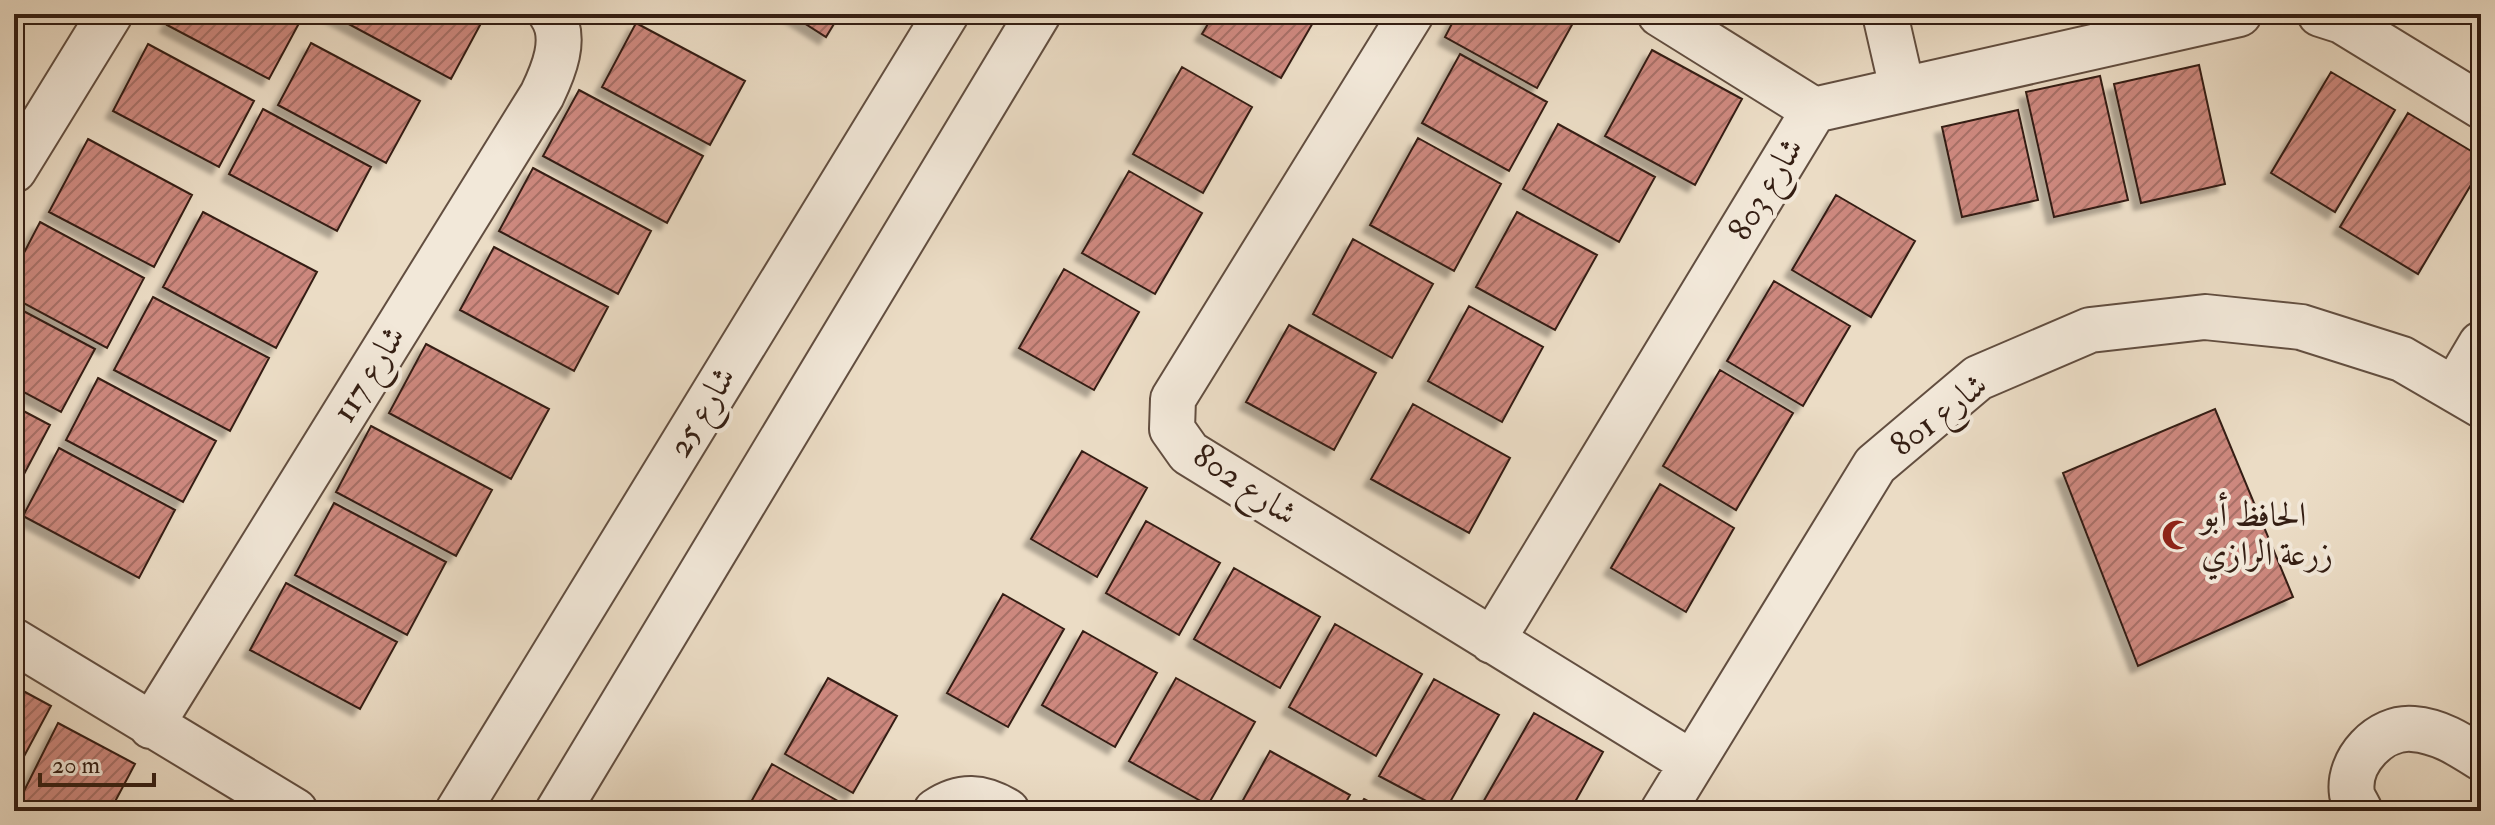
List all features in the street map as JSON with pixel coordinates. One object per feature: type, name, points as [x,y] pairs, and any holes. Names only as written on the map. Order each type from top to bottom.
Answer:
[{"type":"street","points":[[16,161],[110,14]]},
{"type":"street","name":"شارع 117","points":[[151,726],[542,95],[555,69],[558,49],[551,14]]},
{"type":"street","name":"شارع 25","points":[[456,810],[946,14]]},
{"type":"street","points":[[558,811],[1038,14]]},
{"type":"street","name":"شارع 802","points":[[1411,14],[1173,399],[1172,429],[1189,453],[1692,763]]},
{"type":"street","points":[[1660,14],[1814,110]]},
{"type":"street","points":[[1885,14],[1902,88]]},
{"type":"street","name":"شارع 803","points":[[1492,641],[1814,110],[2239,14]]},
{"type":"street","points":[[2320,14],[2342,21],[2481,106]]},
{"type":"street","name":"شارع 801","points":[[1663,811],[1875,465],[1978,378],[2090,330],[2205,317],[2301,327],[2402,359],[2468,397]]},
{"type":"street","points":[[2468,397],[2481,344]]},
{"type":"street","points":[[14,641],[295,811]]},
{"type":"street","points":[[2360,811],[2352,794],[2355,767],[2369,747],[2392,730],[2410,728],[2440,734],[2481,758]]},
{"type":"street","points":[[936,811],[953,800],[969,798],[991,801],[1007,811]]},
{"type":"building","points":[[173,14],[304,14],[269,79],[167,25]]},
{"type":"building","points":[[330,14],[486,14],[451,79]]},
{"type":"building","points":[[790,14],[840,14],[826,37]]},
{"type":"building","points":[[1214,14],[1318,14],[1281,78],[1202,34]]},
{"type":"building","points":[[1457,14],[1578,14],[1537,88],[1445,37]]},
{"type":"building","points":[[636,23],[745,81],[710,145],[602,87]]},
{"type":"building","points":[[311,43],[420,101],[386,163],[278,105]]},
{"type":"building","points":[[148,44],[254,101],[219,167],[113,111]]},
{"type":"building","points":[[1652,50],[1742,99],[1695,185],[1605,136]]},
{"type":"building","points":[[1460,54],[1547,102],[1509,171],[1422,123]]},
{"type":"building","points":[[2199,65],[2225,184],[2141,203],[2114,84]]},
{"type":"building","points":[[1182,67],[1252,107],[1203,193],[1133,154]]},
{"type":"building","points":[[2331,72],[2395,110],[2335,212],[2271,173]]},
{"type":"building","points":[[2100,76],[2128,200],[2054,217],[2026,92]]},
{"type":"building","points":[[579,90],[703,156],[667,223],[543,156]]},
{"type":"building","points":[[263,109],[371,167],[337,231],[229,174]]},
{"type":"building","points":[[2018,110],[2038,200],[1962,217],[1942,127]]},
{"type":"building","points":[[2408,113],[2481,157],[2481,168],[2418,274],[2340,227]]},
{"type":"building","points":[[1558,124],[1655,177],[1619,242],[1523,189]]},
{"type":"building","points":[[1418,138],[1501,184],[1454,271],[1370,225]]},
{"type":"building","points":[[88,139],[192,195],[154,267],[49,212]]},
{"type":"building","points":[[533,168],[651,231],[618,294],[499,231]]},
{"type":"building","points":[[1129,171],[1202,213],[1155,294],[1082,253]]},
{"type":"building","points":[[1836,195],[1915,241],[1871,317],[1792,270]]},
{"type":"building","points":[[203,212],[317,272],[276,348],[163,287]]},
{"type":"building","points":[[1517,212],[1597,255],[1555,330],[1476,287]]},
{"type":"building","points":[[40,222],[144,278],[107,348],[14,298],[14,272]]},
{"type":"building","points":[[1353,239],[1433,284],[1392,358],[1313,314]]},
{"type":"building","points":[[494,247],[608,307],[574,371],[460,310]]},
{"type":"building","points":[[1064,269],[1139,312],[1094,390],[1019,348]]},
{"type":"building","points":[[1774,281],[1850,326],[1803,406],[1727,361]]},
{"type":"building","points":[[153,297],[269,358],[230,431],[114,370]]},
{"type":"building","points":[[14,306],[95,349],[61,412],[14,387]]},
{"type":"building","points":[[1469,306],[1543,347],[1502,422],[1428,381]]},
{"type":"building","points":[[1289,325],[1376,373],[1334,450],[1246,402]]},
{"type":"building","points":[[426,344],[549,409],[511,479],[389,413]]},
{"type":"building","points":[[1720,370],[1793,413],[1736,510],[1663,466]]},
{"type":"building","points":[[98,378],[216,441],[183,502],[66,440]]},
{"type":"building","points":[[1413,404],[1510,458],[1469,533],[1371,479]]},
{"type":"building","points":[[14,406],[50,425],[14,493]]},
{"type":"building","name":"الحافظ أبو زرعة الرازي","points":[[2215,409],[2293,597],[2138,666],[2063,473]]},
{"type":"building","points":[[371,426],[492,490],[456,556],[336,492]]},
{"type":"building","points":[[59,448],[175,510],[139,578],[23,516]]},
{"type":"building","points":[[1082,451],[1147,488],[1097,577],[1031,539]]},
{"type":"building","points":[[1660,484],[1734,528],[1686,612],[1611,568]]},
{"type":"building","points":[[334,503],[446,562],[407,635],[295,575]]},
{"type":"building","points":[[1146,521],[1220,563],[1179,635],[1106,593]]},
{"type":"building","points":[[1234,568],[1320,617],[1280,688],[1194,639]]},
{"type":"building","points":[[286,583],[397,642],[360,709],[250,650]]},
{"type":"building","points":[[1003,594],[1064,629],[1008,727],[947,693]]},
{"type":"building","points":[[1335,624],[1422,674],[1376,756],[1289,707]]},
{"type":"building","points":[[1083,631],[1157,673],[1115,747],[1042,705]]},
{"type":"building","points":[[828,678],[897,716],[853,793],[785,754]]},
{"type":"building","points":[[1176,678],[1255,722],[1208,805],[1129,761]]},
{"type":"building","points":[[1434,679],[1499,715],[1445,811],[1379,776]]},
{"type":"building","points":[[14,686],[51,706],[14,775]]},
{"type":"building","points":[[1534,713],[1603,752],[1570,811],[1478,811]]},
{"type":"building","points":[[58,723],[135,764],[110,811],[14,811]]},
{"type":"building","points":[[1270,751],[1350,795],[1341,811],[1237,811]]},
{"type":"building","points":[[772,764],[847,806],[844,811],[746,811]]},
{"type":"building","points":[[1364,799],[1386,811],[1357,811]]},
{"type":"place","name":"الحافظ أبو زرعة الرازي","points":[[2177,535]]}]
